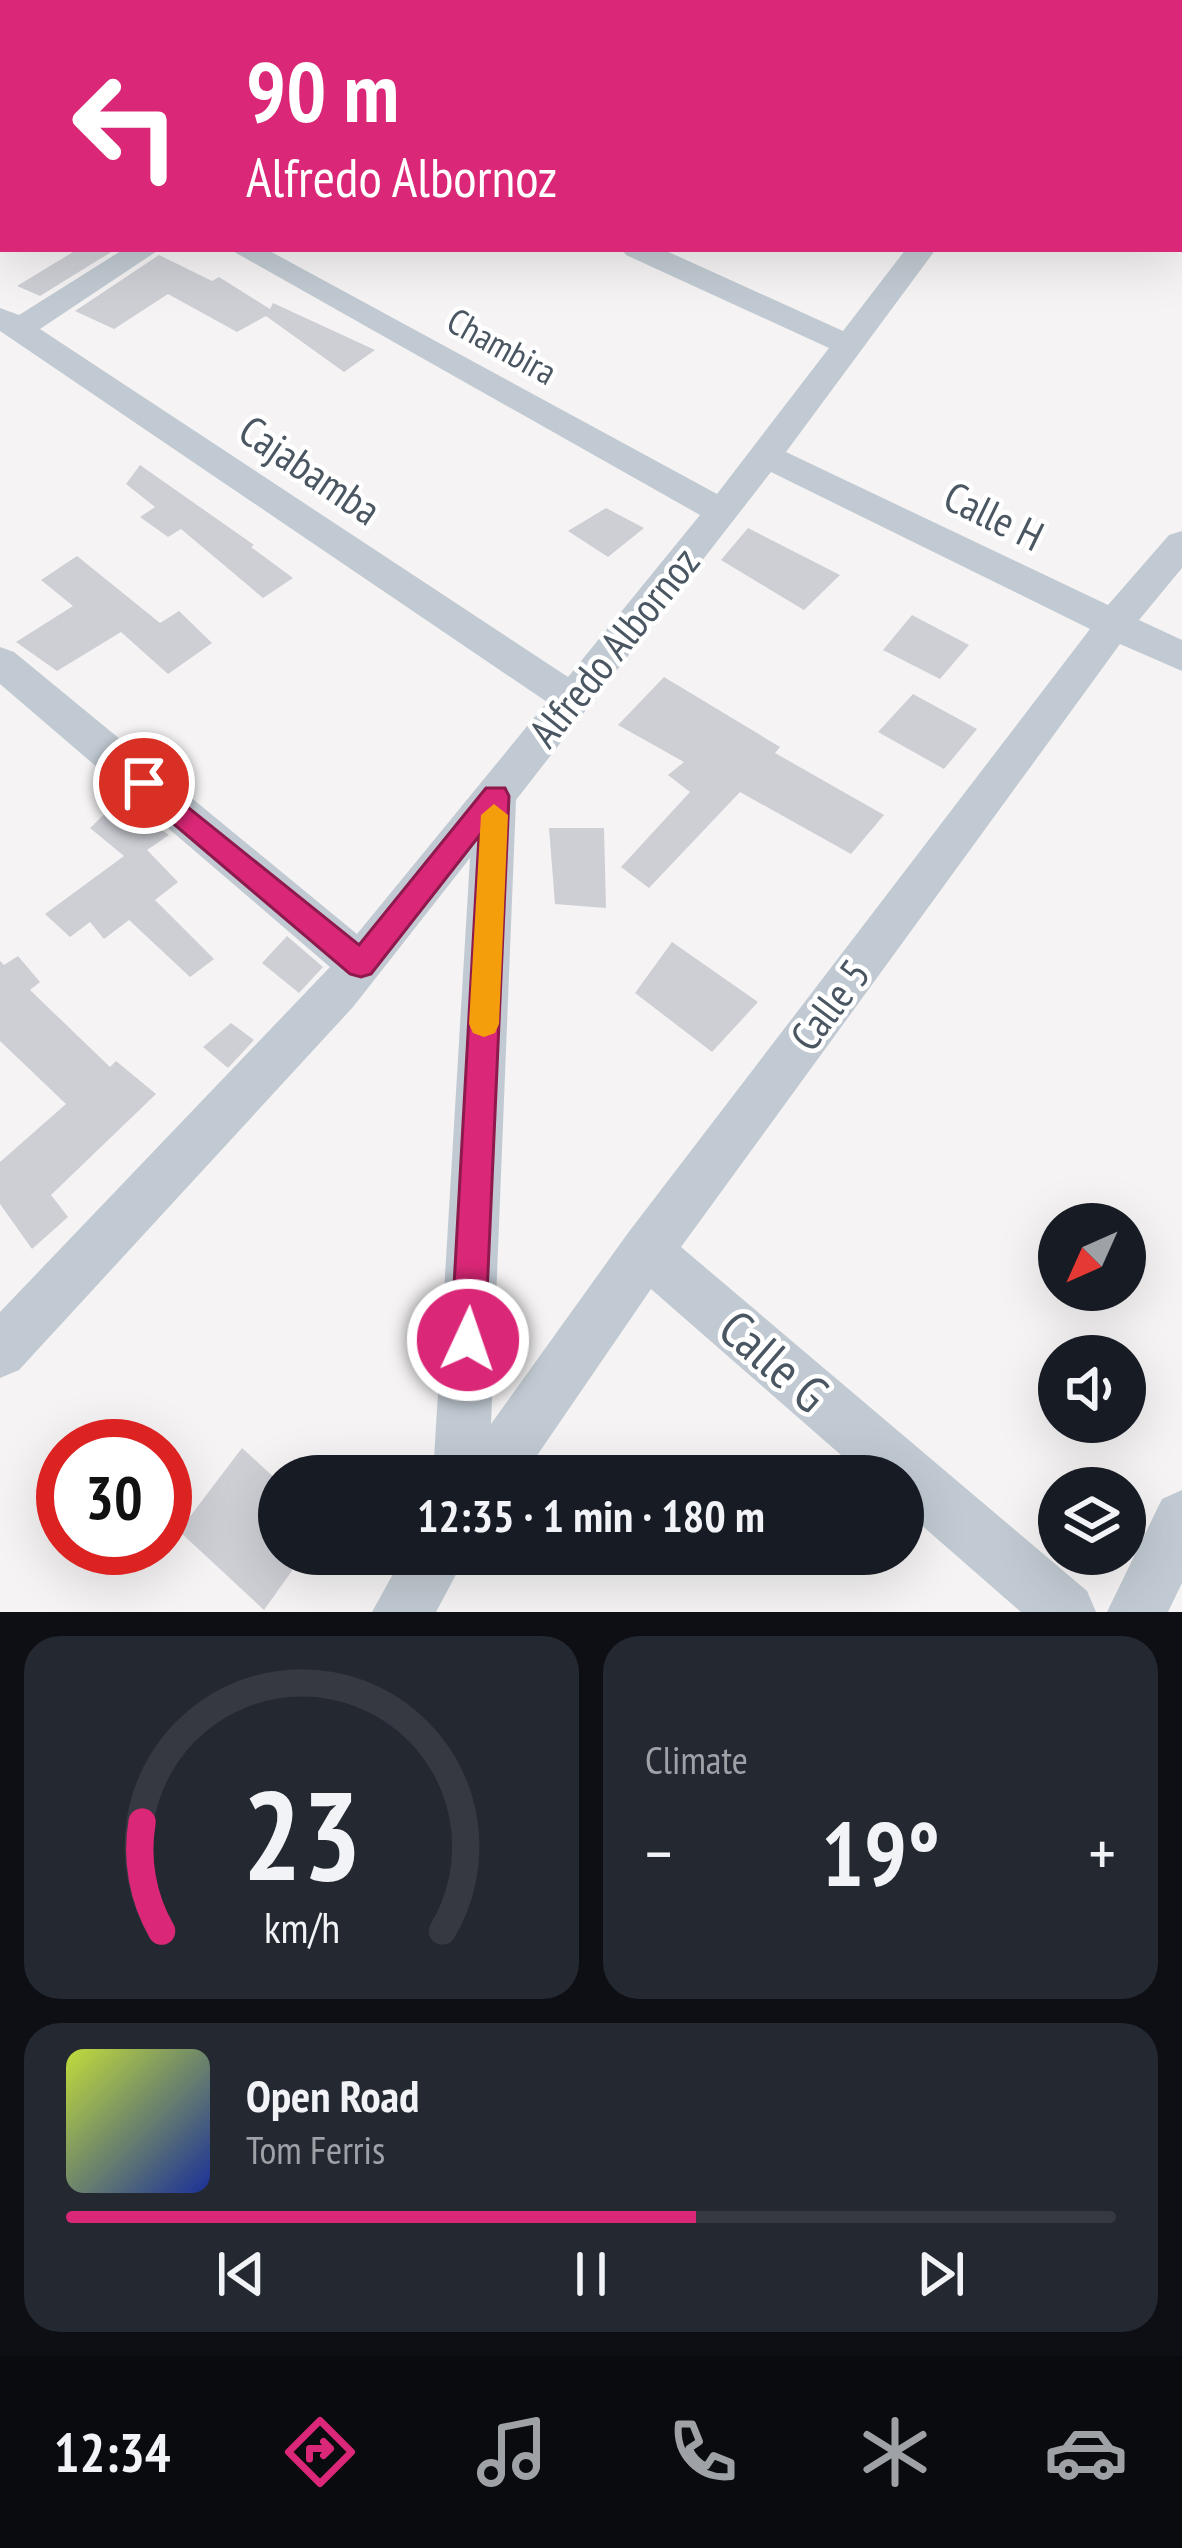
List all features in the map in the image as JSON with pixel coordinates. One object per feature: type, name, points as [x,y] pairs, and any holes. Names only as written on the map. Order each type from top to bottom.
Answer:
[{"type":"street","points":[[5,321],[139,252]]},
{"type":"street","name":"Chambira","points":[[249,252],[722,512]]},
{"type":"street","points":[[644,252],[846,344]]},
{"type":"street","name":"Alfredo Albornoz","points":[[0,1351],[308,1027],[361,964],[766,456],[919,252]]},
{"type":"street","name":"Cajabamba","points":[[5,321],[570,698]]},
{"type":"street","name":"Calle H","points":[[766,456],[1182,657]]},
{"type":"street","name":"Calle 5","points":[[504,1455],[646,1251],[1114,624],[1182,544]]},
{"type":"street","points":[[0,662],[361,964]]},
{"type":"street","points":[[462,1455],[495,796]]},
{"type":"street","name":"Calle G","points":[[646,1251],[1066,1612]]},
{"type":"street","points":[[1138,1612],[1182,1520]]},
{"type":"street","points":[[402,1612],[425,1575]]},
{"type":"building","points":[[73,252],[111,252],[40,296],[17,286]]},
{"type":"building","points":[[159,255],[212,281],[219,277],[270,309],[273,303],[375,350],[344,372],[266,316],[237,332],[168,294],[114,329],[75,311]]},
{"type":"building","points":[[140,465],[293,578],[263,598],[181,529],[168,537],[140,517],[155,507],[126,484]]},
{"type":"building","points":[[606,508],[644,528],[608,557],[568,531]]},
{"type":"building","points":[[748,528],[840,575],[804,610],[721,560]]},
{"type":"building","points":[[77,556],[160,623],[179,611],[212,643],[168,674],[121,632],[57,671],[16,642],[73,606],[41,580]]},
{"type":"building","points":[[912,615],[969,645],[940,679],[883,650]]},
{"type":"building","points":[[664,677],[780,747],[775,753],[884,815],[851,854],[740,792],[649,888],[621,867],[690,792],[668,775],[684,762],[618,725]]},
{"type":"building","points":[[913,694],[977,729],[944,769],[878,732]]},
{"type":"building","points":[[118,801],[169,835],[147,850],[178,882],[155,900],[214,959],[190,977],[129,920],[104,939],[90,922],[70,937],[45,914],[124,856],[90,828]]},
{"type":"building","points":[[549,828],[604,828],[606,908],[555,904]]},
{"type":"building","points":[[287,936],[323,967],[299,993],[262,963]]},
{"type":"building","points":[[672,942],[758,1002],[712,1052],[635,993]]},
{"type":"building","points":[[18,956],[40,982],[30,990],[110,1067],[116,1061],[156,1094],[51,1195],[68,1217],[32,1249],[0,1204],[0,1162],[66,1104],[0,1041],[0,961],[4,965]]},
{"type":"building","points":[[231,1023],[254,1040],[228,1068],[203,1047]]},
{"type":"building","points":[[242,1448],[258,1463],[258,1575],[289,1575],[264,1610],[192,1543],[192,1514]]},
{"type":"slow traffic","points":[[484,1024],[494,815]]},
{"type":"route","points":[[144,783],[361,964],[495,796],[468,1340]]}]
